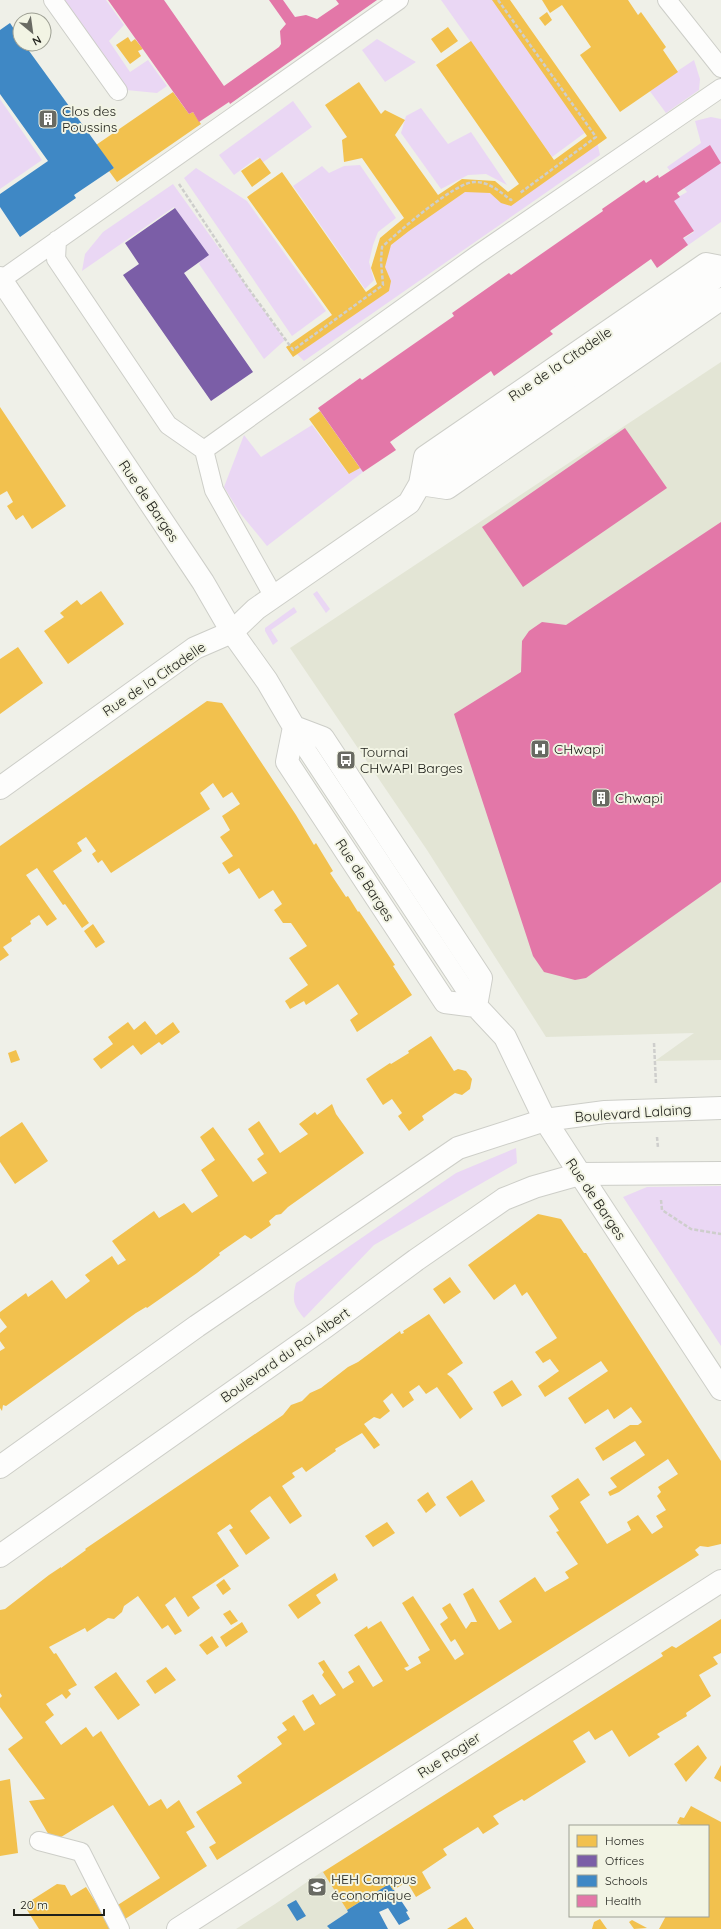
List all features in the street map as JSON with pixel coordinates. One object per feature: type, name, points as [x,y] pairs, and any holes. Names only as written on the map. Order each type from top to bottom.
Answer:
[{"type":"street","name":"Rue de la Citadelle","points":[[0,788],[195,648],[232,632],[256,609],[410,503],[420,484],[425,457],[706,264],[721,267]]},
{"type":"street","name":"Rue de Barges","points":[[1,279],[203,582],[232,632],[267,681],[294,727],[287,762],[445,1002],[476,1006],[505,1037],[545,1120],[721,1389]]},
{"type":"street","points":[[420,484],[446,488],[721,299]]},
{"type":"street","points":[[294,727],[322,738],[481,978],[476,1006]]},
{"type":"street","name":"Boulevard Lalaing","points":[[545,1120],[605,1112],[721,1108]]},
{"type":"street","points":[[0,1467],[197,1326],[458,1148],[545,1120]]},
{"type":"street","points":[[580,1174],[721,1173]]},
{"type":"street","name":"Boulevard du Roi Albert","points":[[0,1556],[504,1199],[534,1187],[580,1174]]},
{"type":"street","name":"Rue Rogier","points":[[178,1929],[721,1581]]},
{"type":"lane","points":[[53,0],[118,91]]},
{"type":"lane","points":[[1,279],[399,0]]},
{"type":"lane","points":[[667,0],[721,68]]},
{"type":"lane","points":[[204,450],[477,255],[721,88]]},
{"type":"lane","points":[[58,240],[56,259],[168,426],[204,450],[214,490],[274,597]]},
{"type":"lane","name":"Rue de la Citadelle","points":[[420,484],[721,276]]},
{"type":"lane","points":[[39,1842],[81,1852],[120,1929]]},
{"type":"path","points":[[166,164],[246,286],[293,350],[383,285],[381,261],[382,247],[404,226],[456,189],[474,181],[492,186],[511,200],[596,137],[498,0]]},
{"type":"shaded area","points":[[63,0],[106,0],[124,25],[109,41],[130,72],[148,60],[167,86],[157,93],[126,90]]},
{"type":"shaded area","points":[[441,0],[498,0],[590,129],[552,157]]},
{"type":"shaded area","points":[[377,39],[416,62],[385,82],[362,50]]},
{"type":"shaded area","points":[[694,60],[700,79],[699,90],[666,113],[649,90]]},
{"type":"shaded area","points":[[0,99],[42,160],[0,189]]},
{"type":"shaded area","points":[[293,101],[312,127],[262,163],[258,157],[234,175],[219,155]]},
{"type":"shaded area","points":[[421,108],[448,144],[471,132],[507,185],[486,174],[468,175],[441,189],[401,133],[406,116]]},
{"type":"shaded area","points":[[711,117],[721,119],[721,222],[687,246],[683,239],[694,232],[673,200],[687,192],[667,167],[701,143],[695,121]]},
{"type":"shaded area","points":[[596,137],[600,155],[304,361],[293,350],[383,285],[382,247],[474,181],[511,200]]},
{"type":"shaded area","points":[[360,165],[396,218],[378,232],[369,262],[374,280],[365,289],[293,186],[322,166],[329,173],[344,166]]},
{"type":"shaded area","points":[[196,168],[247,201],[326,311],[292,336],[184,178]]},
{"type":"shaded area","points":[[173,184],[285,340],[264,359],[199,264],[206,252],[174,207],[82,271],[85,254],[103,232]]},
{"type":"shaded area","name":"CHwapi","points":[[721,362],[721,1060],[655,1061],[694,1033],[546,1037],[427,850],[290,648]]},
{"type":"shaded area","points":[[312,425],[348,473],[359,466],[363,472],[267,546],[240,513],[224,487],[244,435],[261,457]]},
{"type":"shaded area","points":[[317,591],[330,609],[326,613],[313,594]]},
{"type":"shaded area","points":[[294,607],[297,612],[271,630],[278,641],[273,645],[265,631],[265,628]]},
{"type":"shaded area","points":[[516,1148],[517,1163],[374,1245],[304,1318],[300,1313],[294,1302],[296,1283],[456,1173]]},
{"type":"shaded area","points":[[721,1186],[721,1346],[623,1197],[647,1187]]},
{"type":"shaded area","name":"HEH Campus économique","points":[[323,1871],[360,1929],[236,1929],[275,1904]]},
{"type":"building: Homes","points":[[492,0],[510,0],[607,138],[511,206],[501,203],[490,193],[465,192],[409,231],[391,245],[385,267],[391,281],[389,291],[293,357],[286,347],[332,315],[247,197],[282,172],[366,292],[377,284],[371,268],[380,238],[404,218],[362,158],[344,162],[342,140],[347,137],[325,105],[359,82],[381,114],[385,110],[405,120],[395,135],[438,195],[462,179],[495,181],[508,192],[519,184],[436,65],[471,41],[554,160],[587,136]]},
{"type":"building: Homes","points":[[542,0],[628,0],[638,15],[641,12],[666,47],[663,50],[678,72],[620,112],[580,55],[591,47],[562,5],[550,13]]},
{"type":"building: Homes","points":[[547,12],[552,20],[545,26],[539,18]]},
{"type":"building: Homes","points":[[448,27],[458,41],[441,53],[431,39]]},
{"type":"building: Homes","points":[[128,37],[131,42],[135,39],[143,49],[138,51],[141,56],[130,64],[116,45]]},
{"type":"building: Homes","points":[[173,92],[189,114],[193,112],[201,124],[117,182],[109,171],[114,168],[96,145]]},
{"type":"building: Homes","points":[[260,158],[271,173],[252,187],[241,171]]},
{"type":"building: Homes","points":[[0,407],[66,506],[32,529],[23,515],[16,520],[7,506],[13,502],[7,491],[0,495]]},
{"type":"building: Homes","points":[[320,411],[360,468],[349,474],[309,419]]},
{"type":"building: Homes","points":[[101,591],[124,624],[68,664],[44,631],[64,617],[60,613],[77,600],[81,605]]},
{"type":"building: Homes","points":[[18,647],[43,683],[0,714],[0,659]]},
{"type":"building: Homes","points":[[207,701],[222,703],[296,815],[314,845],[316,843],[333,871],[330,873],[346,897],[348,896],[358,912],[359,911],[395,965],[393,966],[412,995],[357,1032],[350,1020],[358,1014],[338,984],[306,1005],[304,1001],[290,1009],[285,1001],[308,985],[289,958],[307,946],[291,923],[283,923],[274,910],[282,904],[273,890],[259,899],[239,868],[229,874],[222,863],[233,856],[220,837],[230,830],[222,816],[240,804],[232,792],[223,798],[213,783],[200,793],[210,809],[111,873],[102,860],[98,863],[92,854],[96,851],[86,837],[77,843],[82,851],[53,871],[89,923],[82,928],[65,904],[63,905],[37,868],[26,875],[57,919],[47,926],[39,915],[30,921],[31,924],[11,938],[12,941],[3,947],[9,955],[0,961],[0,846]]},
{"type":"building: Homes","points":[[93,924],[105,942],[96,948],[84,931]]},
{"type":"building: Homes","points":[[145,1021],[156,1035],[173,1022],[180,1032],[162,1045],[159,1042],[141,1055],[133,1045],[101,1069],[93,1059],[113,1044],[108,1037],[128,1022],[134,1030]]},
{"type":"building: Homes","points":[[431,1036],[454,1071],[458,1069],[466,1071],[472,1079],[470,1089],[462,1095],[455,1093],[422,1116],[424,1120],[409,1131],[398,1116],[402,1113],[392,1099],[383,1105],[366,1079],[390,1063],[391,1064],[409,1053],[408,1051]]},
{"type":"building: Homes","points":[[16,1050],[20,1060],[11,1063],[8,1053]]},
{"type":"building: Homes","points":[[332,1104],[336,1114],[364,1153],[288,1207],[281,1214],[276,1215],[269,1221],[271,1225],[251,1239],[245,1235],[219,1253],[220,1255],[197,1273],[147,1308],[146,1307],[136,1313],[6,1406],[3,1405],[2,1411],[0,1408],[0,1351],[5,1348],[0,1341],[0,1333],[7,1327],[0,1318],[0,1312],[26,1293],[28,1297],[52,1280],[66,1299],[90,1281],[85,1275],[112,1256],[118,1265],[126,1260],[112,1241],[154,1211],[159,1218],[184,1203],[192,1213],[218,1196],[201,1170],[215,1160],[200,1137],[213,1127],[253,1182],[267,1173],[257,1159],[264,1154],[248,1129],[259,1121],[280,1153],[308,1134],[299,1124],[315,1112],[317,1115]]},
{"type":"building: Homes","points":[[22,1122],[48,1161],[15,1184],[0,1162],[0,1137]]},
{"type":"building: Homes","points":[[538,1214],[561,1219],[584,1253],[586,1253],[721,1461],[721,1544],[708,1547],[700,1546],[695,1550],[699,1555],[217,1860],[209,1847],[216,1843],[196,1812],[242,1783],[237,1776],[282,1744],[277,1737],[287,1730],[282,1723],[294,1715],[304,1731],[315,1724],[302,1701],[313,1694],[320,1705],[336,1695],[322,1675],[324,1672],[318,1663],[324,1660],[343,1689],[354,1682],[348,1672],[359,1665],[373,1687],[383,1681],[354,1635],[367,1626],[368,1629],[381,1621],[409,1666],[404,1668],[407,1671],[421,1663],[418,1657],[430,1650],[402,1603],[413,1596],[455,1660],[464,1654],[455,1639],[451,1642],[440,1624],[448,1618],[442,1608],[450,1603],[466,1629],[471,1622],[477,1622],[463,1594],[473,1588],[499,1630],[512,1622],[499,1601],[535,1577],[545,1592],[569,1578],[565,1572],[578,1564],[556,1532],[559,1531],[549,1516],[559,1509],[551,1496],[578,1478],[590,1495],[580,1502],[607,1544],[631,1530],[627,1522],[638,1515],[652,1534],[663,1527],[656,1516],[666,1510],[657,1496],[661,1492],[658,1487],[678,1474],[668,1459],[619,1492],[610,1496],[608,1492],[617,1487],[610,1478],[645,1455],[635,1441],[603,1461],[595,1448],[630,1425],[638,1425],[642,1422],[631,1407],[614,1419],[608,1409],[585,1424],[568,1398],[608,1371],[601,1361],[545,1397],[538,1386],[559,1371],[550,1359],[543,1363],[535,1352],[557,1338],[527,1292],[522,1296],[515,1284],[494,1300],[468,1265]]},
{"type":"building: Homes","points":[[450,1277],[461,1292],[444,1304],[433,1289]]},
{"type":"building: Homes","points":[[429,1314],[463,1363],[447,1374],[452,1378],[473,1409],[460,1419],[437,1387],[426,1394],[419,1385],[409,1392],[414,1400],[403,1408],[392,1393],[383,1401],[390,1411],[380,1419],[374,1417],[364,1424],[380,1445],[374,1449],[362,1433],[335,1449],[336,1451],[306,1472],[302,1467],[292,1473],[295,1477],[282,1486],[302,1516],[290,1524],[270,1496],[250,1511],[270,1538],[246,1555],[229,1530],[233,1528],[230,1524],[217,1533],[239,1566],[192,1597],[200,1608],[188,1617],[175,1597],[165,1605],[182,1631],[175,1635],[168,1625],[162,1629],[138,1596],[124,1606],[122,1612],[114,1619],[108,1618],[87,1632],[85,1628],[49,1647],[54,1654],[56,1653],[77,1685],[68,1690],[71,1694],[66,1699],[62,1694],[46,1704],[54,1715],[45,1722],[61,1745],[86,1727],[93,1737],[101,1731],[149,1806],[161,1799],[167,1809],[179,1800],[195,1827],[186,1832],[207,1866],[122,1921],[113,1908],[160,1878],[113,1805],[53,1842],[29,1801],[45,1799],[8,1749],[23,1738],[0,1707],[0,1698],[2,1696],[0,1693],[0,1610],[5,1609],[49,1575],[86,1550],[85,1549],[283,1415],[291,1405],[302,1401],[310,1393],[321,1388],[348,1367],[358,1362],[400,1331],[401,1334],[404,1333],[403,1331]]},
{"type":"building: Homes","points":[[512,1380],[522,1395],[502,1407],[493,1392]]},
{"type":"building: Homes","points":[[472,1480],[485,1501],[460,1517],[446,1497]]},
{"type":"building: Homes","points":[[428,1492],[436,1505],[426,1513],[417,1500]]},
{"type":"building: Homes","points":[[387,1522],[395,1533],[373,1547],[365,1536]]},
{"type":"building: Homes","points":[[335,1573],[338,1580],[316,1595],[321,1603],[298,1619],[288,1605]]},
{"type":"building: Homes","points":[[224,1579],[231,1589],[223,1595],[216,1585]]},
{"type":"building: Homes","points":[[230,1610],[238,1621],[231,1625],[223,1614]]},
{"type":"building: Homes","points":[[721,1619],[721,1653],[713,1657],[718,1664],[699,1675],[711,1696],[686,1713],[687,1716],[657,1734],[660,1737],[629,1757],[612,1730],[595,1740],[589,1731],[573,1741],[586,1762],[524,1801],[522,1799],[493,1816],[499,1824],[483,1834],[478,1827],[443,1849],[447,1855],[422,1872],[431,1888],[416,1897],[407,1882],[393,1890],[389,1884],[347,1910],[323,1872],[663,1656],[661,1653],[672,1646],[676,1648]]},
{"type":"building: Homes","points":[[242,1622],[248,1632],[226,1647],[220,1637]]},
{"type":"building: Homes","points":[[212,1636],[219,1647],[207,1655],[199,1645]]},
{"type":"building: Homes","points":[[166,1667],[176,1680],[155,1694],[146,1681]]},
{"type":"building: Homes","points":[[116,1672],[140,1705],[118,1720],[94,1687]]},
{"type":"building: Homes","points":[[698,1745],[707,1758],[686,1782],[674,1764]]},
{"type":"building: Homes","points":[[721,1765],[721,1782],[714,1778]]},
{"type":"building: Homes","points":[[10,1779],[18,1853],[0,1856],[0,1781]]},
{"type":"building: Homes","points":[[691,1806],[721,1822],[721,1929],[659,1929],[665,1917],[709,1917],[709,1825],[681,1825],[677,1823],[680,1817],[684,1818]]},
{"type":"building: Homes","points":[[57,1884],[65,1885],[71,1896],[86,1887],[111,1927],[109,1929],[39,1929],[24,1905]]},
{"type":"building: Homes","points":[[466,1917],[474,1929],[447,1929]]},
{"type":"building: Homes","points":[[600,1919],[607,1929],[592,1929],[594,1922]]},
{"type":"building: Homes","points":[[632,1920],[647,1928],[634,1929],[629,1922]]},
{"type":"building: Offices","points":[[175,208],[209,255],[184,273],[253,372],[211,401],[123,275],[139,264],[125,243]]},
{"type":"building: Schools","name":"Clos des Poussins","points":[[10,23],[12,26],[12,52],[30,52],[114,168],[74,195],[76,198],[20,237],[0,207],[0,194],[48,161],[0,94],[0,30]]},
{"type":"building: Schools","points":[[389,1884],[408,1911],[406,1912],[410,1919],[399,1925],[388,1908],[379,1912],[388,1929],[330,1929],[327,1926],[348,1912],[347,1910]]},
{"type":"building: Schools","points":[[296,1900],[306,1916],[297,1921],[287,1905]]},
{"type":"building: Health","points":[[108,0],[164,0],[224,86],[279,47],[281,44],[280,31],[286,24],[269,0],[283,0],[295,17],[306,15],[317,19],[339,4],[336,0],[377,0],[230,104],[229,102],[199,122],[193,112],[189,114]]},
{"type":"building: Health","points":[[710,145],[721,163],[677,193],[680,197],[674,201],[694,231],[683,238],[688,245],[657,268],[651,259],[550,331],[553,334],[494,376],[491,371],[390,442],[396,450],[363,472],[318,408],[360,378],[362,380],[454,316],[452,313],[509,273],[511,275],[603,211],[602,209],[644,180],[646,183],[658,175],[659,178]]},
{"type":"building: Health","points":[[625,428],[667,488],[523,587],[482,527]]},
{"type":"building: Health","name":"Chwapi","points":[[721,522],[721,882],[586,978],[575,980],[544,972],[533,956],[454,714],[521,672],[522,641],[529,631],[542,622],[566,625]]},
{"type":"place","name":"Clos des Poussins","points":[[48,119]]},
{"type":"place","name":"CHwapi","points":[[540,749]]},
{"type":"place","name":"Tournai CHWAPI Barges","points":[[346,760]]},
{"type":"place","name":"Chwapi","points":[[601,798]]},
{"type":"place","name":"HEH Campus économique","points":[[317,1887]]}]
